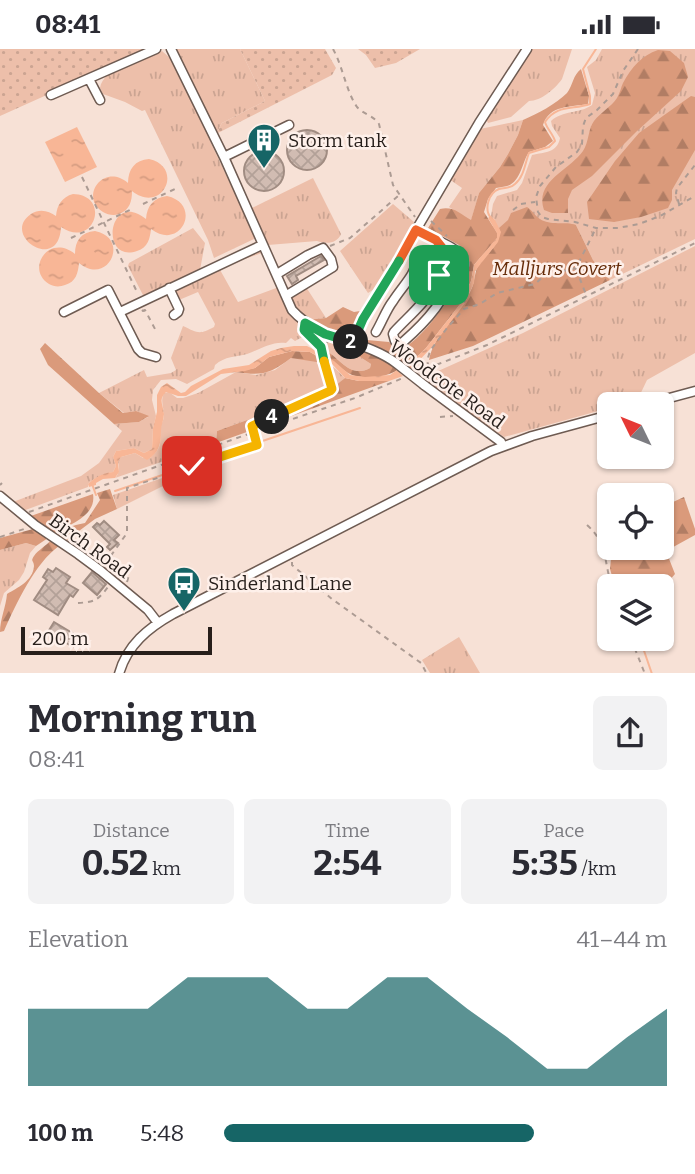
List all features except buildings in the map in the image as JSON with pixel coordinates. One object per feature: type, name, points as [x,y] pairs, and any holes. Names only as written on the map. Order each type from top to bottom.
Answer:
[{"type":"street","points":[[51,96],[156,49]]},
{"type":"street","points":[[171,49],[224,157],[292,310],[305,323]]},
{"type":"street","points":[[353,342],[363,319],[527,49]]},
{"type":"street","points":[[89,79],[100,100]]},
{"type":"street","points":[[224,157],[289,125]]},
{"type":"street","points":[[418,227],[436,240],[454,248],[457,262],[447,293],[438,306],[409,337],[401,344],[398,343],[393,339],[394,331],[430,293],[439,274],[444,250],[436,240]]},
{"type":"street","points":[[120,312],[262,245]]},
{"type":"street","points":[[275,270],[323,248],[331,259],[333,267],[287,295]]},
{"type":"street","points":[[376,332],[393,301],[409,281],[419,256]]},
{"type":"street","points":[[392,272],[409,281]]},
{"type":"street","points":[[169,288],[179,309],[174,315]]},
{"type":"street","points":[[64,311],[108,290],[138,349],[156,357]]},
{"type":"street","name":"Woodcote Road","points":[[305,323],[325,334],[353,342],[385,356],[501,442],[502,446]]},
{"type":"street","points":[[674,397],[695,391]]},
{"type":"street","points":[[119,673],[130,648],[158,622],[502,446],[597,418]]},
{"type":"street","name":"Birch Road","points":[[0,496],[44,532],[101,571],[148,610],[158,622]]},
{"type":"path","points":[[333,49],[359,110],[374,117],[379,124],[393,185],[418,227]]},
{"type":"path","points":[[638,49],[623,71],[613,94],[586,118],[580,148],[556,167],[538,190],[538,212],[545,219],[575,222],[596,228],[618,228],[639,224],[695,196]]},
{"type":"path","points":[[680,205],[677,188],[695,166]]},
{"type":"path","points":[[82,177],[143,311],[145,310],[155,330]]},
{"type":"path","points":[[143,204],[177,187]]},
{"type":"path","points":[[323,248],[350,238],[400,195]]},
{"type":"path","points":[[513,210],[521,204],[536,201]]},
{"type":"path","points":[[71,238],[134,208]]},
{"type":"path","points":[[587,297],[576,268],[596,228]]},
{"type":"path","points":[[430,368],[427,361],[430,351],[464,309],[480,304],[497,293],[534,284],[546,274],[554,277],[563,271],[576,268]]},
{"type":"path","points":[[460,300],[466,302],[468,307]]},
{"type":"path","points":[[101,571],[127,533],[127,488],[257,445],[252,426],[332,389],[323,347],[304,330],[305,323]]},
{"type":"path","points":[[440,417],[454,416],[459,411]]},
{"type":"path","points":[[22,515],[102,486]]},
{"type":"path","points":[[0,537],[35,525]]},
{"type":"path","points":[[587,525],[596,533],[607,557],[607,574]]},
{"type":"path","points":[[289,554],[292,565],[332,599],[421,663],[426,673]]},
{"type":"path","points":[[121,588],[129,575]]},
{"type":"path","points":[[78,603],[99,599],[113,581]]},
{"type":"path","points":[[636,651],[645,673]]},
{"type":"green space","points":[[0,49],[149,49],[0,116]]},
{"type":"green space","points":[[176,49],[240,49],[265,101],[222,123],[216,134]]},
{"type":"green space","points":[[240,49],[325,49],[336,68],[332,75],[216,134],[222,123],[265,101]]},
{"type":"green space","points":[[358,49],[420,49],[396,63],[375,68]]},
{"type":"green space","points":[[531,49],[572,49],[562,79],[547,94],[529,101],[511,117],[488,123],[486,119]]},
{"type":"green space","points":[[602,49],[695,49],[695,239],[610,280],[593,260],[576,225],[520,255],[475,271],[495,220],[491,216],[497,196],[517,190],[532,155],[556,147],[560,138],[551,121],[592,105],[595,93],[587,67],[596,60]]},
{"type":"green space","points":[[658,50],[670,51],[684,63],[688,77],[681,91],[592,176],[572,190],[568,199],[568,213],[544,210],[544,191],[583,151],[592,124],[617,98],[633,67]]},
{"type":"green space","points":[[162,51],[170,58],[199,111],[211,143],[254,234],[254,239],[214,258],[208,240],[145,110],[103,94],[100,88],[103,81],[116,69]]},
{"type":"green space","points":[[581,69],[589,96],[588,104],[561,108],[550,114],[543,125],[553,141],[545,147],[529,152],[512,184],[496,188],[488,199],[484,212],[497,233],[497,238],[474,265],[471,281],[461,303],[426,348],[410,360],[407,367],[366,343],[367,340],[389,342],[395,349],[401,350],[435,318],[455,287],[463,257],[459,245],[428,228],[440,209],[445,208],[471,220],[479,193],[508,154],[523,120],[563,97]]},
{"type":"green space","points":[[691,96],[695,97],[695,150],[672,190],[672,200],[668,208],[614,222],[589,219],[587,202],[615,161],[639,133]]},
{"type":"green space","points":[[523,120],[508,154],[479,193],[471,221],[449,207],[462,188],[449,179],[480,129]]},
{"type":"green space","points":[[313,178],[341,234],[337,240],[268,245],[252,208]]},
{"type":"green space","points":[[393,204],[414,222],[376,288],[368,293],[340,251]]},
{"type":"green space","name":"Malljurs Covert","points":[[527,207],[544,221],[576,225],[593,260],[610,280],[473,346],[429,360],[441,333],[471,290],[477,268],[497,243],[499,228],[511,213]]},
{"type":"green space","points":[[193,228],[205,243],[200,270],[144,297],[128,266],[129,263]]},
{"type":"green space","points":[[695,246],[695,353],[647,380],[641,392],[597,392],[597,411],[504,437],[426,383],[427,376],[523,333]]},
{"type":"green space","points":[[259,251],[262,253],[219,268],[238,302],[279,287],[291,313],[303,324],[300,330],[306,335],[295,341],[291,338],[286,343],[271,344],[223,360],[215,365],[214,369],[187,384],[176,379],[161,380],[153,390],[152,400],[156,416],[152,449],[144,453],[134,448],[116,451],[113,457],[116,466],[113,472],[97,478],[88,484],[88,487],[20,512],[13,502],[81,476],[99,463],[122,431],[114,424],[139,422],[148,417],[136,411],[124,413],[99,393],[144,370],[147,377],[171,373],[176,370],[171,358],[183,326],[198,332],[214,327],[215,324],[198,292],[179,300],[175,289],[245,255]]},
{"type":"green space","points":[[306,287],[326,318],[306,320],[296,310],[292,297]]},
{"type":"green space","points":[[369,297],[370,300],[353,331],[346,336],[329,333],[306,320],[326,318],[343,307],[354,312],[360,311]]},
{"type":"green space","points":[[307,326],[382,359],[397,370],[373,377],[359,377],[348,373],[325,356],[324,349],[357,371],[370,368],[371,364],[322,335],[325,344],[306,329]]},
{"type":"green space","points":[[322,334],[371,364],[370,368],[357,371],[346,366],[324,349]]},
{"type":"green space","points":[[45,343],[123,413],[136,411],[149,416],[139,422],[114,424],[48,365],[40,349]]},
{"type":"green space","points":[[292,351],[310,352],[322,359],[323,363],[291,358],[265,373],[236,372],[255,368],[269,357]]},
{"type":"green space","points":[[291,358],[328,364],[345,378],[332,389],[217,431],[216,443],[115,478],[121,457],[135,453],[143,458],[150,458],[157,450],[164,417],[164,393],[169,392],[177,398],[183,398],[198,393],[236,372],[256,375],[275,370]]},
{"type":"green space","points":[[345,378],[389,381],[216,443],[217,431],[331,389]]},
{"type":"green space","points":[[174,474],[179,478],[117,509],[113,495]]},
{"type":"green space","points":[[110,489],[117,509],[95,519],[63,543],[55,538],[65,529],[85,523],[100,500],[97,493]]},
{"type":"green space","points":[[93,494],[93,502],[85,515],[51,535],[28,517]]},
{"type":"green space","points":[[684,497],[695,535],[674,547],[674,502]]},
{"type":"green space","points":[[33,529],[48,538],[36,546],[26,543],[0,550],[0,538]]},
{"type":"green space","points":[[51,540],[59,546],[34,573],[4,631],[0,632],[7,594],[28,580],[33,571],[33,558]]},
{"type":"green space","points":[[26,543],[36,546],[30,553],[19,580],[4,593],[0,606],[0,550]]},
{"type":"green space","points":[[611,560],[670,560],[675,574],[611,574]]},
{"type":"green space","points":[[459,637],[480,673],[430,673],[422,660]]},
{"type":"water","points":[[77,127],[97,167],[65,182],[45,142]]},
{"type":"water","points":[[149,159],[160,164],[166,171],[165,187],[160,194],[143,197],[132,191],[128,208],[117,215],[105,213],[96,206],[93,199],[97,184],[110,177],[128,183],[133,166]]},
{"type":"water","points":[[73,194],[85,197],[92,203],[95,211],[90,227],[82,232],[73,232],[61,227],[58,241],[51,248],[42,249],[26,240],[22,232],[23,223],[31,214],[44,211],[56,216],[61,202]]},
{"type":"water","points":[[167,196],[178,201],[184,208],[186,216],[179,231],[162,235],[151,229],[148,242],[141,250],[125,252],[117,247],[113,239],[116,219],[123,213],[133,212],[146,219],[152,203]]},
{"type":"water","points":[[491,216],[501,232],[498,242],[475,271],[474,283],[465,303],[432,347],[410,370],[407,367],[410,360],[426,348],[461,303],[471,281],[474,265],[497,238],[488,218]]},
{"type":"water","points":[[95,231],[106,235],[112,242],[111,259],[106,265],[99,269],[89,269],[79,263],[74,279],[61,286],[51,285],[42,278],[39,270],[43,255],[57,248],[75,254],[80,238]]},
{"type":"water","points":[[294,346],[311,348],[334,361],[350,375],[390,375],[397,370],[403,376],[389,381],[345,378],[332,364],[310,352],[292,351],[269,357],[255,368],[221,374],[186,396],[166,392],[162,400],[164,414],[160,440],[154,454],[147,460],[135,453],[121,457],[118,462],[119,472],[115,478],[103,479],[89,487],[88,484],[97,477],[113,472],[116,466],[113,457],[116,451],[134,448],[144,453],[152,449],[157,395],[161,387],[167,383],[181,393],[185,392],[223,369],[249,365],[271,351]]},
{"type":"waterway","points":[[491,218],[488,206],[492,194],[499,189],[511,187],[518,181],[529,153],[549,147],[555,141],[545,122],[550,116],[560,110],[590,104],[583,69],[596,49]]},
{"type":"waterway","points":[[115,491],[360,408]]},
{"type":"waterway","points":[[92,484],[96,495]]},
{"type":"waterway","points":[[644,651],[652,673]]},
{"type":"place","name":"Storm tank","points":[[264,170]]},
{"type":"place","name":"Sinderland Lane","points":[[184,613]]},
{"type":"route","points":[[192,466],[257,445],[252,426],[332,389],[321,347],[304,330],[305,323],[325,334],[353,342],[363,319],[416,230],[436,240],[444,250],[439,275]]}]
